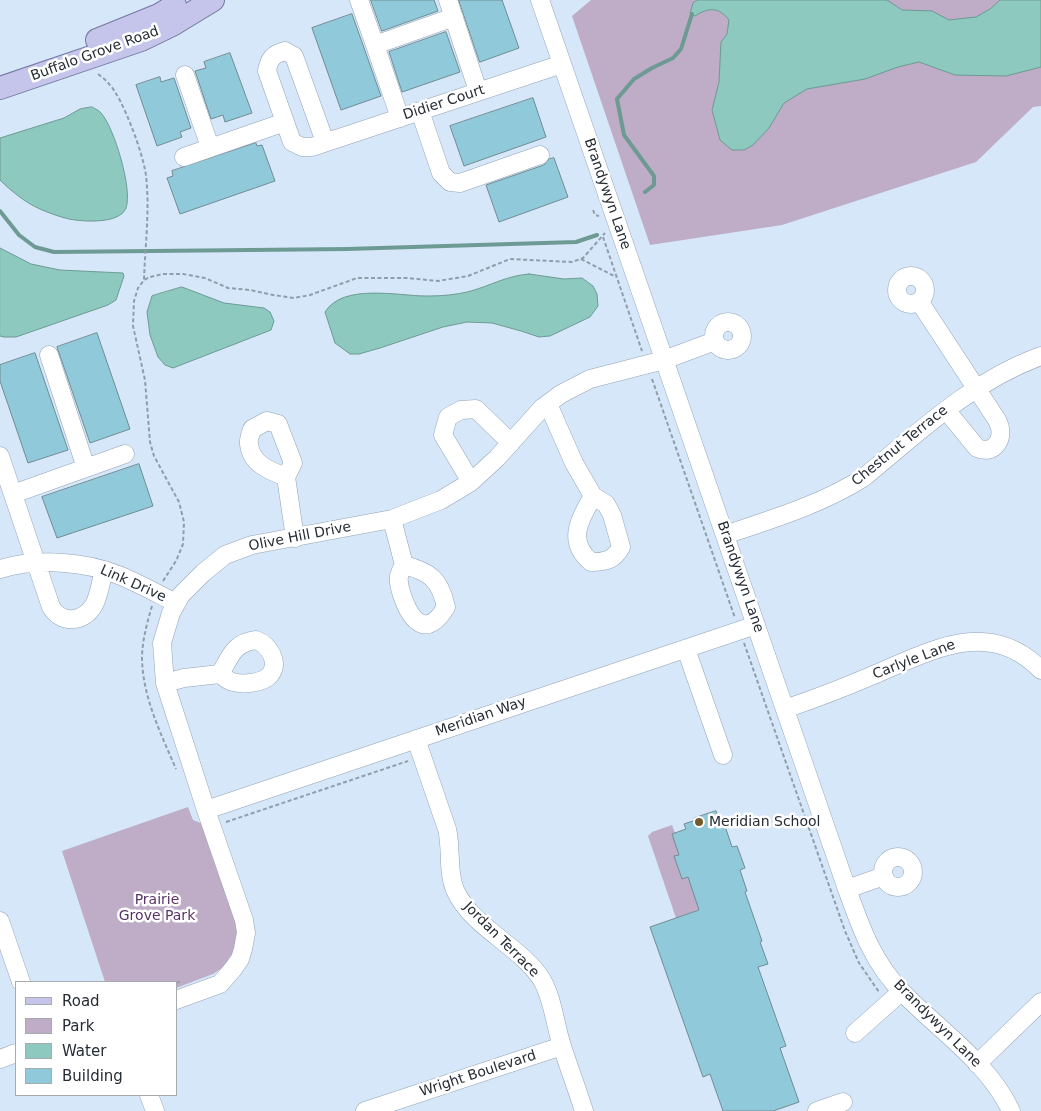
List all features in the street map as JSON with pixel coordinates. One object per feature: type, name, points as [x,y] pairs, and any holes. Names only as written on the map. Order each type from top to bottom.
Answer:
[{"type":"main road","name":"Buffalo Grove Road","points":[[0,72],[103,38],[159,15],[185,0]]},
{"type":"main road","name":"Buffalo Grove Road","points":[[0,88],[141,40],[172,25],[213,0]]},
{"type":"street","points":[[359,0],[400,118]]},
{"type":"street","points":[[448,0],[478,91]]},
{"type":"street","name":"Brandywyn Lane","points":[[540,0],[869,948],[902,992],[964,1049],[1005,1098],[1011,1111]]},
{"type":"street","points":[[375,45],[454,17]]},
{"type":"street","name":"Didier Court","points":[[325,142],[294,56],[285,51],[276,53],[268,61],[268,71],[292,142],[302,147],[312,147],[562,64]]},
{"type":"street","points":[[185,75],[210,147]]},
{"type":"street","points":[[420,111],[441,173],[450,182],[460,183],[540,155]]},
{"type":"street","points":[[184,157],[285,122]]},
{"type":"street","points":[[919,301],[1001,429],[1001,436],[996,445],[986,450],[979,450],[946,410]]},
{"type":"street","name":"Olive Hill Drive","points":[[178,999],[220,984],[240,959],[246,933],[244,920],[165,683],[162,644],[171,612],[181,596],[203,573],[226,555],[252,545],[392,520],[441,500],[472,482],[548,404],[561,394],[590,379],[664,360],[715,341]]},
{"type":"street","points":[[48,355],[86,468]]},
{"type":"street","name":"Chestnut Terrace","points":[[725,535],[822,501],[847,488],[863,478],[946,410],[976,389],[1012,368],[1041,356]]},
{"type":"street","points":[[548,404],[574,463],[593,496]]},
{"type":"street","points":[[472,482],[443,435],[448,417],[462,410],[476,410],[511,443]]},
{"type":"street","points":[[13,494],[125,454]]},
{"type":"street","points":[[0,456],[51,607],[57,615],[65,619],[79,618],[90,610],[95,603],[104,570]]},
{"type":"street","points":[[286,477],[295,538]]},
{"type":"street","points":[[392,520],[404,565]]},
{"type":"street","name":"Link Drive","points":[[0,569],[37,562],[95,568],[127,579],[176,603]]},
{"type":"street","name":"Meridian Way","points":[[206,810],[756,625]]},
{"type":"street","name":"Carlyle Lane","points":[[785,709],[834,692],[937,648],[959,642],[1002,644],[1019,651],[1041,670]]},
{"type":"street","points":[[686,648],[723,755]]},
{"type":"street","points":[[165,683],[184,678],[220,674]]},
{"type":"street","name":"Jordan Terrace","points":[[416,739],[447,829],[450,842],[450,870],[454,888],[469,912],[523,959],[542,981],[548,994],[562,1046],[584,1111]]},
{"type":"street","points":[[847,889],[884,876]]},
{"type":"street","points":[[0,921],[21,981]]},
{"type":"street","points":[[855,1033],[902,992]]},
{"type":"street","points":[[977,1064],[1041,1002]]},
{"type":"street","name":"Wright Boulevard","points":[[365,1111],[562,1046]]},
{"type":"street","points":[[0,1059],[15,1053]]},
{"type":"street","points":[[149,1096],[155,1111]]},
{"type":"street","points":[[816,1111],[843,1102]]},
{"type":"path","points":[[94,71],[110,84],[118,98],[129,120],[146,174],[147,219],[144,280]]},
{"type":"path","points":[[581,259],[616,277]]},
{"type":"path","points":[[212,827],[410,760]]},
{"type":"path","points":[[178,982],[186,980]]},
{"type":"green space","points":[[591,0],[1041,0],[1041,106],[1033,107],[976,162],[782,225],[650,245],[572,16]]},
{"type":"green space","name":"Prairie Grove Park","points":[[188,807],[193,820],[203,824],[237,912],[238,932],[236,949],[222,968],[213,974],[178,987],[178,981],[105,981],[62,851]]},
{"type":"green space","points":[[672,825],[675,833],[672,834],[680,854],[675,856],[689,876],[695,897],[707,893],[711,905],[676,918],[648,836],[652,832]]},
{"type":"water","points":[[698,0],[887,0],[902,10],[932,11],[949,20],[976,17],[990,9],[1000,0],[1041,0],[1041,67],[1006,76],[955,75],[919,62],[898,67],[865,79],[807,89],[784,103],[769,128],[753,145],[744,150],[732,150],[720,140],[712,110],[719,82],[721,42],[727,34],[729,20],[714,10],[705,11],[695,16],[690,14],[693,3]]},
{"type":"water","points":[[92,107],[100,112],[106,120],[125,174],[127,188],[126,208],[117,217],[101,221],[83,221],[47,212],[29,203],[0,180],[0,138],[64,118],[80,109]]},
{"type":"water","points":[[0,248],[31,264],[60,270],[123,273],[124,276],[116,300],[108,305],[16,337],[0,336]]},
{"type":"water","points":[[529,274],[564,279],[582,278],[593,286],[597,294],[598,306],[590,317],[550,336],[539,337],[492,323],[467,322],[443,327],[359,354],[350,354],[335,343],[325,312],[333,303],[344,297],[357,294],[386,293],[426,296],[454,294]]},
{"type":"water","points":[[182,287],[224,303],[264,308],[270,312],[274,321],[271,330],[173,368],[165,365],[158,357],[150,335],[147,312],[152,296]]},
{"type":"building","points":[[371,0],[434,0],[438,11],[382,31]]},
{"type":"building","points":[[459,0],[502,0],[519,48],[480,62]]},
{"type":"building","points":[[352,14],[381,96],[341,110],[312,28]]},
{"type":"building","points":[[446,32],[460,72],[402,92],[389,52]]},
{"type":"building","points":[[230,53],[252,113],[225,122],[223,115],[211,119],[195,71],[206,68],[204,62]]},
{"type":"building","points":[[160,77],[161,82],[174,78],[191,128],[180,132],[182,137],[157,146],[136,85]]},
{"type":"building","points":[[533,98],[546,137],[464,166],[450,126]]},
{"type":"building","points":[[256,143],[257,146],[262,145],[275,181],[180,214],[167,178],[173,176],[172,171]]},
{"type":"building","points":[[554,158],[568,197],[499,222],[486,185],[544,165],[549,159]]},
{"type":"building","points":[[97,333],[130,429],[90,443],[57,347]]},
{"type":"building","points":[[35,353],[68,450],[28,463],[0,381],[0,365]]},
{"type":"building","points":[[139,464],[153,506],[57,538],[42,497]]},
{"type":"building","points":[[716,811],[722,827],[725,826],[732,847],[737,846],[745,868],[740,870],[747,891],[745,892],[768,964],[758,967],[786,1046],[780,1048],[799,1102],[773,1111],[723,1111],[710,1074],[703,1077],[650,927],[699,910],[688,877],[682,879],[674,856],[679,855],[672,834],[686,829],[684,824],[696,820],[695,818]]},
{"type":"waterway","points":[[645,192],[654,185],[654,176],[624,135],[617,99],[634,79],[673,58],[681,49],[692,14]]},
{"type":"waterway","points":[[0,211],[19,235],[35,247],[54,252],[347,249],[576,242],[597,235]]},
{"type":"place","name":"Meridian School","points":[[699,822]]}]
